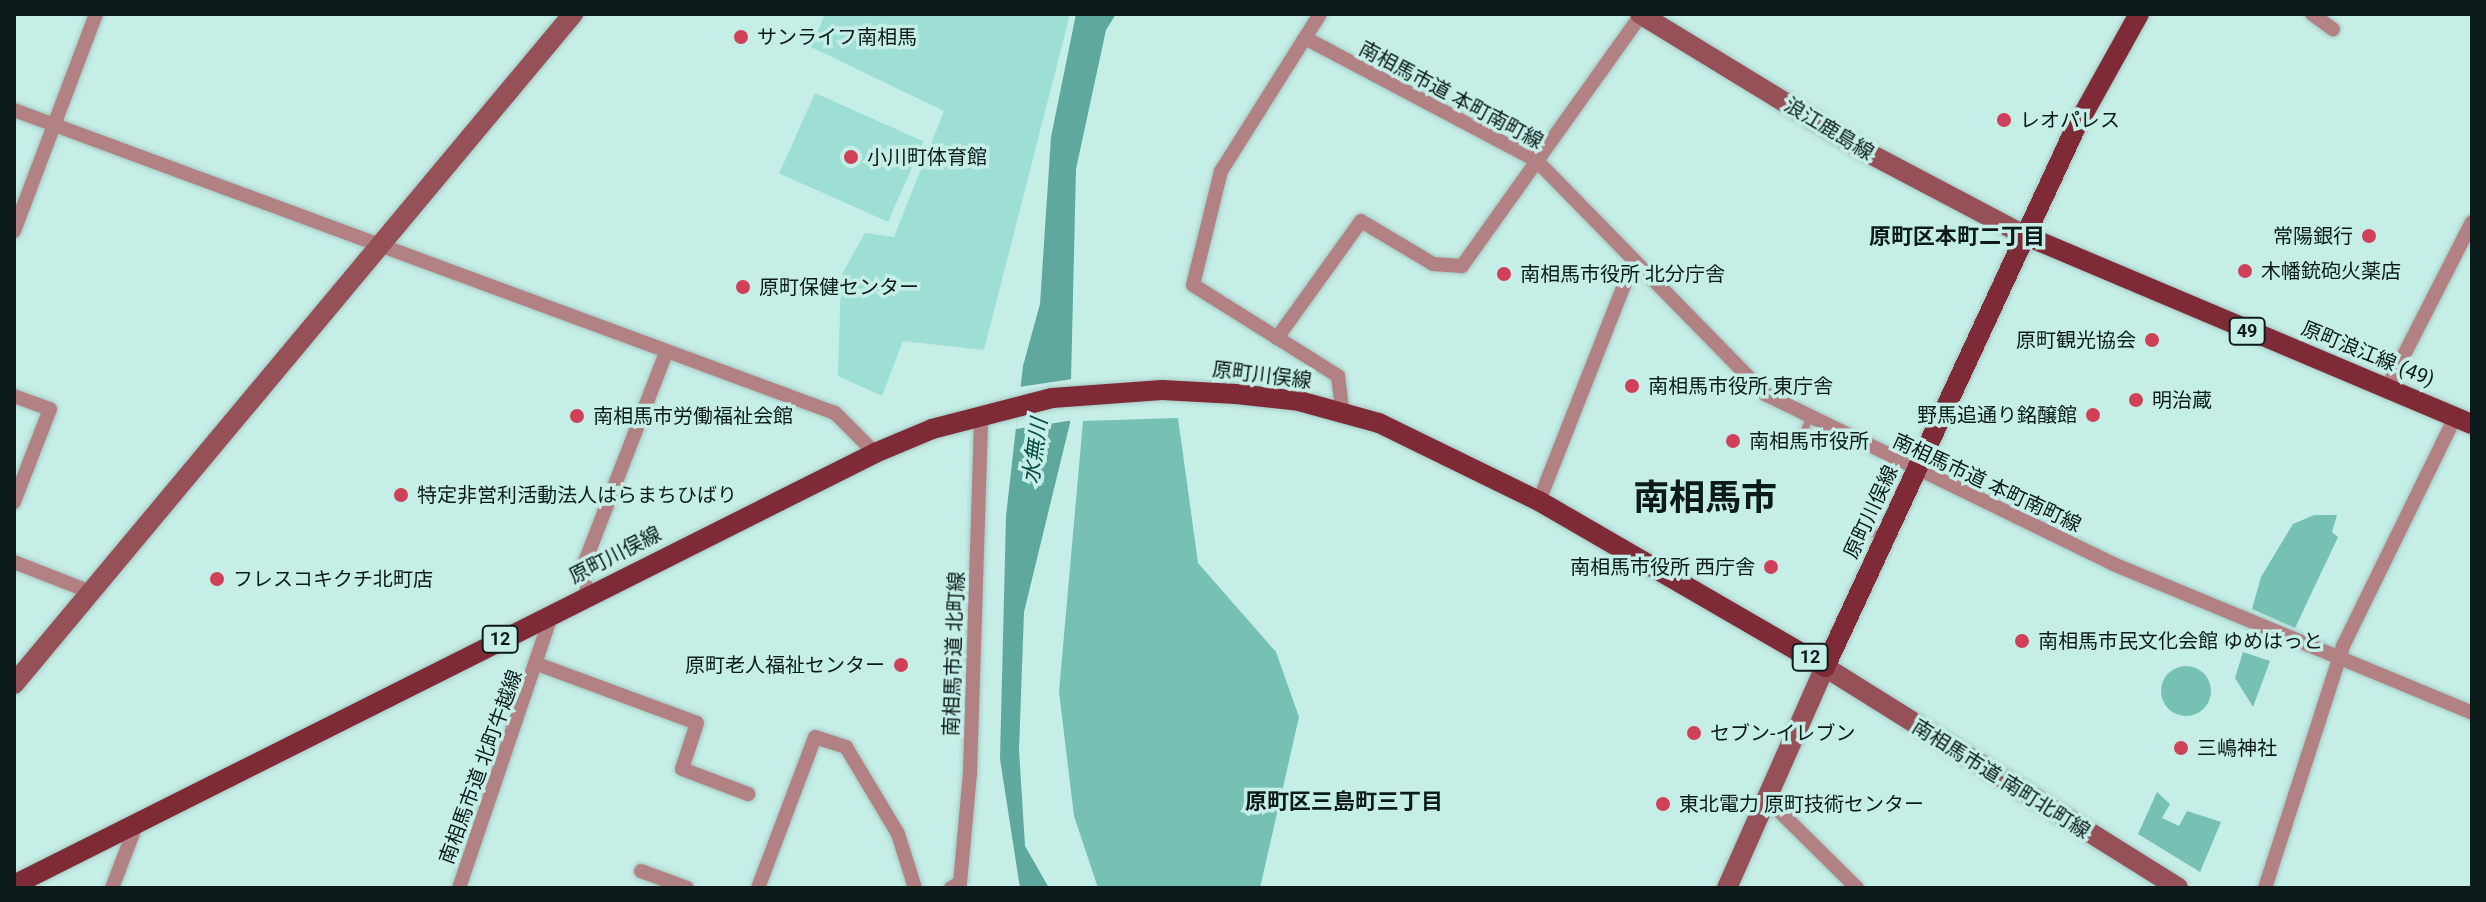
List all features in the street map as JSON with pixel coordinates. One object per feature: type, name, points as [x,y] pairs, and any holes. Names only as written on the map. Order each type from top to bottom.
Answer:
[{"type":"main road","name":"原町川俣線","points":[[14,885],[875,453],[987,414],[1131,391],[1236,394],[1342,411],[1427,441],[1539,501],[1825,667],[2024,235],[2139,14]]},
{"type":"main road","name":"原町浪江線 (49)","points":[[2024,235],[2464,420]]},
{"type":"street","points":[[14,231],[96,14]]},
{"type":"street","points":[[14,684],[573,14]]},
{"type":"street","points":[[1320,14],[1307,39],[1227,159],[1194,258],[1193,285],[1338,376],[1342,411]]},
{"type":"street","points":[[1277,338],[1361,221],[1433,264],[1462,266],[1641,14]]},
{"type":"street","name":"浪江鹿島線","points":[[1641,14],[1861,149],[2024,235]]},
{"type":"street","points":[[2312,14],[2333,29]]},
{"type":"street","name":"南相馬市道 本町南町線","points":[[1307,39],[1537,161],[1765,394],[1916,473],[2472,713]]},
{"type":"street","points":[[14,110],[835,413],[875,453]]},
{"type":"street","points":[[2387,388],[2472,222]]},
{"type":"street","points":[[1539,501],[1633,262]]},
{"type":"street","points":[[589,595],[581,572],[666,353]]},
{"type":"street","points":[[14,396],[50,409],[14,502]]},
{"type":"street","name":"南相馬市道 北町線","points":[[957,886],[987,414]]},
{"type":"street","points":[[2265,888],[2340,657],[2464,420]]},
{"type":"street","points":[[14,562],[91,592]]},
{"type":"street","name":"南相馬市道 北町牛越線","points":[[459,888],[540,665],[552,613]]},
{"type":"street","points":[[540,665],[697,723],[682,769],[748,794]]},
{"type":"street","points":[[1727,888],[1825,667]]},
{"type":"street","name":"南相馬市道 南町北町線","points":[[1825,667],[2178,888]]},
{"type":"street","points":[[758,888],[815,737],[846,747],[898,834],[915,888]]},
{"type":"street","points":[[1766,798],[1857,888]]},
{"type":"street","points":[[112,888],[137,823]]},
{"type":"street","points":[[641,871],[687,888]]},
{"type":"lane","points":[[1798,443],[1809,418]]},
{"type":"lane","points":[[1859,526],[1884,538]]},
{"type":"shaded area","points":[[825,14],[1070,14],[984,350],[903,341],[882,396],[838,376],[841,276],[865,233],[894,237],[944,111],[811,47]]},
{"type":"shaded area","name":"小川町体育館","points":[[815,93],[924,141],[888,222],[779,173]]},
{"type":"shaded area","points":[[1178,418],[1198,563],[1276,652],[1299,717],[1260,888],[1098,888],[1074,816],[1059,692],[1083,421]]},
{"type":"shaded area","points":[[2314,515],[2337,515],[2332,532],[2338,537],[2295,628],[2252,609],[2261,577],[2293,524]]},
{"type":"shaded area","points":[[2243,652],[2270,661],[2253,707],[2235,678]]},
{"type":"shaded area","points":[[2186,666],[2204,673],[2211,691],[2204,709],[2186,716],[2168,709],[2161,691],[2168,673]]},
{"type":"shaded area","points":[[2157,792],[2170,804],[2162,818],[2179,826],[2187,811],[2221,822],[2200,872],[2138,834]]},
{"type":"water","name":"水無川","points":[[1076,14],[1116,14],[1106,30],[1076,169],[1070,423],[1024,612],[1019,750],[1025,846],[1049,888],[1020,888],[1000,759],[1006,516],[1023,366],[1040,304],[1051,137]]},
{"type":"pier","points":[[1079,378],[1074,420],[1016,429],[1019,387]]},
{"type":"place","name":"サンライフ南相馬","points":[[741,37]]},
{"type":"place","name":"レオパレス","points":[[2004,120]]},
{"type":"place","name":"小川町体育館","points":[[851,157]]},
{"type":"place","name":"常陽銀行","points":[[2369,236]]},
{"type":"place","name":"木幡銃砲火薬店","points":[[2245,271]]},
{"type":"place","name":"南相馬市役所 北分庁舎","points":[[1504,274]]},
{"type":"place","name":"原町保健センター","points":[[743,287]]},
{"type":"place","name":"原町観光協会","points":[[2152,340]]},
{"type":"place","name":"南相馬市役所 東庁舎","points":[[1632,386]]},
{"type":"place","name":"明治蔵","points":[[2136,400]]},
{"type":"place","name":"野馬追通り銘醸館","points":[[2093,415]]},
{"type":"place","name":"南相馬市労働福祉会館","points":[[577,416]]},
{"type":"place","name":"南相馬市役所","points":[[1733,441]]},
{"type":"place","name":"特定非営利活動法人はらまちひばり","points":[[401,495]]},
{"type":"place","name":"南相馬市役所 西庁舎","points":[[1771,567]]},
{"type":"place","name":"フレスコキクチ北町店","points":[[217,579]]},
{"type":"place","name":"南相馬市民文化会館 ゆめはっと","points":[[2022,641]]},
{"type":"place","name":"原町老人福祉センター","points":[[901,665]]},
{"type":"place","name":"セブン-イレブン","points":[[1694,733]]},
{"type":"place","name":"三嶋神社","points":[[2181,748]]},
{"type":"place","name":"東北電力 原町技術センター","points":[[1663,804]]},
{"type":"district","name":"原町区本町二丁目","points":[[1957,237]]},
{"type":"district","name":"南相馬市","points":[[1705,499]]},
{"type":"district","name":"原町区三島町三丁目","points":[[1344,802]]}]
